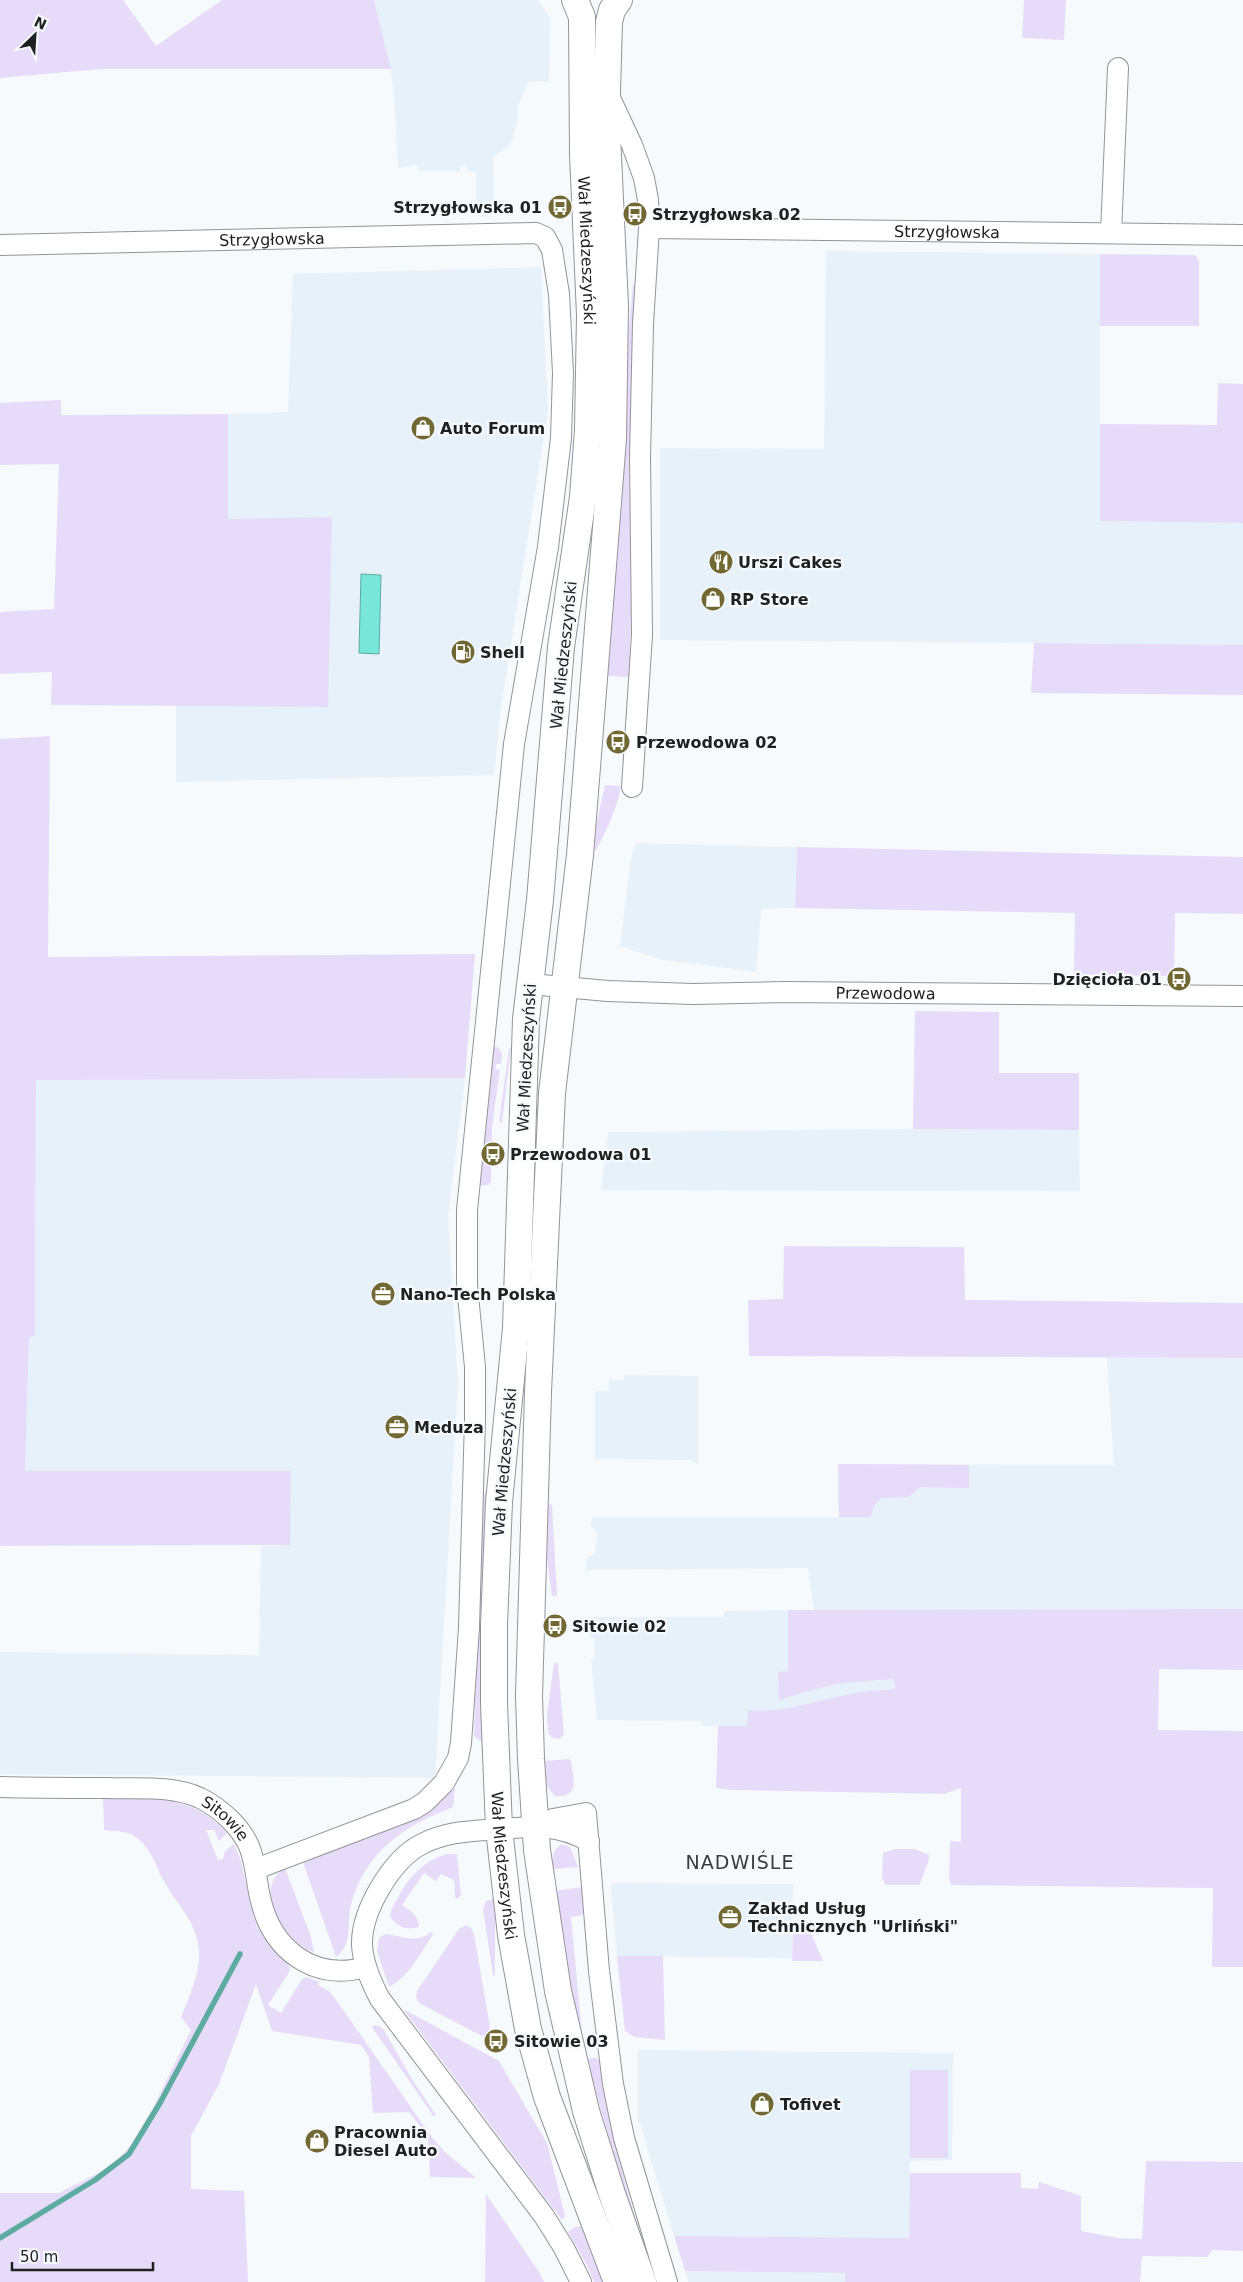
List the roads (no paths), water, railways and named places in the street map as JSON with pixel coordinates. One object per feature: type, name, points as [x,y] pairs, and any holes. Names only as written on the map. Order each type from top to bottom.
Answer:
[{"type":"main road","name":"Wał Miedzeszyński","points":[[575,0],[582,17],[582,154],[590,315],[588,430],[583,497],[561,647],[539,907],[524,1042],[516,1328],[500,1484],[494,1704],[499,1829],[511,1935],[534,2055],[547,2097],[617,2282]]},
{"type":"main road","points":[[580,0],[606,3],[618,0]]},
{"type":"main road","name":"Wał Miedzeszyński","points":[[618,0],[612,10],[609,22],[607,91],[607,135],[615,304],[613,439],[580,855],[554,1069],[533,1536],[529,1696],[535,1826],[541,1887],[554,1970],[575,2068],[612,2194],[643,2282]]},
{"type":"street","points":[[1111,233],[1118,68]]},
{"type":"street","points":[[607,91],[632,145],[644,178],[649,228],[643,324],[640,457],[642,636],[632,787]]},
{"type":"street","name":"Strzygłowska","points":[[649,228],[1243,235]]},
{"type":"street","name":"Strzygłowska","points":[[0,244],[524,233],[536,233],[545,237]]},
{"type":"street","name":"Wał Miedzeszyński","points":[[256,1869],[414,1809],[425,1802],[449,1776],[460,1752],[469,1628],[475,1420],[475,1367],[467,1285],[467,1210],[514,744],[548,546],[561,438],[563,373],[559,294],[552,250],[545,237]]},
{"type":"street","name":"Przewodowa","points":[[530,984],[564,988],[693,994],[794,992],[1243,996]]},
{"type":"street","name":"Sitowie","points":[[0,1787],[149,1789],[177,1791],[192,1796],[219,1810],[236,1826],[248,1844],[256,1869],[260,1897],[266,1916],[274,1933],[286,1948],[305,1962],[325,1970],[350,1972],[366,1967]]},
{"type":"street","points":[[535,1826],[552,1819],[586,1813],[599,1970],[613,2084],[626,2147],[667,2282]]},
{"type":"street","points":[[581,2282],[552,2228],[380,1998],[366,1967],[362,1942],[376,1897],[395,1865],[412,1849],[424,1842],[461,1831],[535,1826],[569,1831],[589,1841]]},
{"type":"waterway","points":[[0,2238],[95,2180],[129,2154],[160,2103],[240,1954]]},
{"type":"place","name":"Strzygłowska 01","points":[[560,207]]},
{"type":"place","name":"Strzygłowska 02","points":[[635,214]]},
{"type":"place","name":"Auto Forum","points":[[423,428]]},
{"type":"place","name":"Urszi Cakes","points":[[721,562]]},
{"type":"place","name":"RP Store","points":[[713,599]]},
{"type":"place","name":"Shell","points":[[463,652]]},
{"type":"place","name":"Przewodowa 02","points":[[618,742]]},
{"type":"place","name":"Dzięcioła 01","points":[[1179,979]]},
{"type":"place","name":"Przewodowa 01","points":[[493,1154]]},
{"type":"place","name":"Nano-Tech Polska","points":[[383,1294]]},
{"type":"place","name":"Meduza","points":[[397,1427]]},
{"type":"place","name":"Sitowie 02","points":[[555,1626]]},
{"type":"place","name":"Zakład Usług Technicznych \"Urliński\"","points":[[730,1917]]},
{"type":"place","name":"Sitowie 03","points":[[496,2041]]},
{"type":"place","name":"Tofivet","points":[[762,2104]]},
{"type":"place","name":"Pracownia Diesel Auto","points":[[317,2141]]},
{"type":"district","name":"NADWIŚLE","points":[[740,1862]]}]
